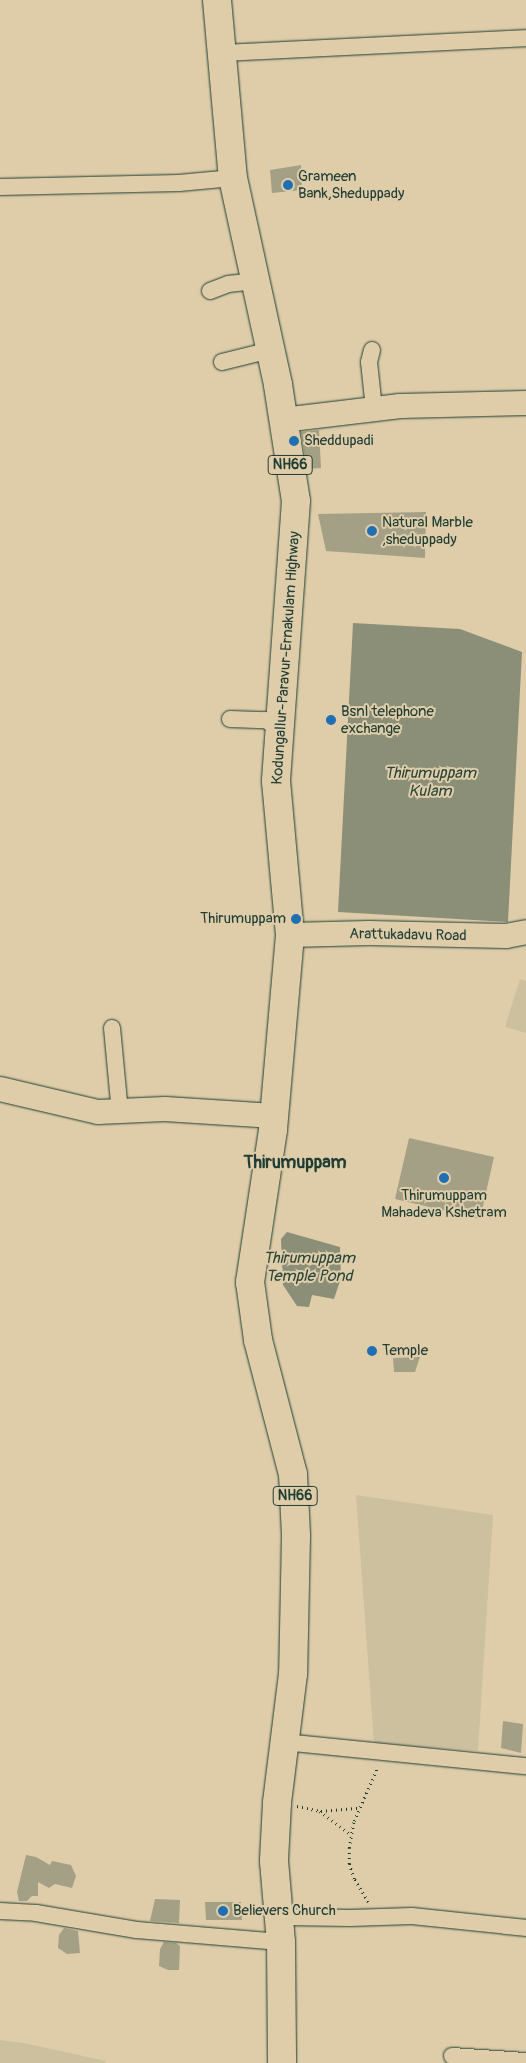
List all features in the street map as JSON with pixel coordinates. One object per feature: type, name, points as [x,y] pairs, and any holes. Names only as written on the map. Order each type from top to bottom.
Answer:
[{"type":"highway","name":"Kodungallur-Paravur-Ernakulam Highway","points":[[217,0],[233,178],[271,350],[296,500],[276,780],[290,934],[274,1116],[250,1282],[258,1340],[294,1474],[296,1536],[294,1674],[277,1803],[274,1861],[280,1929],[282,2063]]},
{"type":"street","points":[[221,53],[526,38]]},
{"type":"street","points":[[0,187],[179,183],[233,178]]},
{"type":"street","points":[[210,291],[228,284],[256,281]]},
{"type":"street","points":[[222,362],[271,350]]},
{"type":"street","points":[[372,350],[369,362],[374,409]]},
{"type":"street","points":[[283,420],[400,406],[526,403]]},
{"type":"street","points":[[230,719],[265,720],[280,728]]},
{"type":"street","name":"Arattukadavu Road","points":[[290,934],[369,933],[506,936],[526,932]]},
{"type":"street","points":[[112,1028],[120,1112]]},
{"type":"street","points":[[0,1089],[98,1112],[165,1109],[274,1116]]},
{"type":"street","points":[[284,1742],[525,1766]]},
{"type":"street","points":[[0,1910],[36,1913],[136,1930],[280,1929],[374,1917],[412,1916],[526,1928]]},
{"type":"street","points":[[452,2056],[526,2061]]},
{"type":"path","points":[[374,1917],[370,1904],[354,1880],[349,1864],[349,1848],[354,1821],[378,1769],[378,1762]]},
{"type":"path","points":[[277,1803],[320,1812],[359,1808]]},
{"type":"path","points":[[320,1812],[352,1836]]},
{"type":"shaded area","points":[[520,979],[526,981],[526,1033],[505,1027]]},
{"type":"shaded area","points":[[356,1495],[493,1515],[478,1751],[374,1744]]},
{"type":"shaded area","points":[[0,2040],[24,2043],[106,2061],[105,2063],[0,2063]]},
{"type":"water","name":"Thirumuppam Kulam","points":[[353,623],[460,629],[522,652],[508,922],[338,912]]},
{"type":"water","name":"Thirumuppam Temple Pond","points":[[287,1232],[340,1247],[341,1278],[334,1299],[312,1295],[309,1307],[297,1306],[283,1285],[281,1239]]},
{"type":"building","points":[[301,165],[302,190],[272,193],[270,170]]},
{"type":"building","points":[[319,430],[321,468],[307,469],[301,432]]},
{"type":"building","points":[[426,512],[425,558],[326,551],[318,514]]},
{"type":"building","name":"Thirumuppam Mahadeva Kshetram","points":[[409,1138],[494,1157],[480,1219],[395,1199]]},
{"type":"building","points":[[420,1357],[415,1372],[394,1372],[393,1358]]},
{"type":"building","points":[[503,1721],[523,1724],[521,1753],[501,1748]]},
{"type":"building","points":[[26,1855],[36,1857],[50,1865],[52,1861],[71,1865],[76,1876],[72,1888],[55,1884],[49,1888],[38,1882],[38,1896],[32,1896],[27,1901],[19,1901],[17,1892]]},
{"type":"building","points":[[155,1899],[180,1900],[179,1923],[150,1921]]},
{"type":"building","name":"Believers Church","points":[[205,1902],[241,1902],[242,1920],[206,1920]]},
{"type":"building","points":[[64,1928],[78,1931],[80,1953],[67,1954],[58,1948],[59,1935]]},
{"type":"building","points":[[164,1942],[176,1943],[180,1946],[179,1970],[168,1970],[159,1966],[160,1949]]},
{"type":"place","name":"Grameen Bank,Sheduppady","points":[[288,185]]},
{"type":"place","name":"Sheddupadi","points":[[294,441]]},
{"type":"place","name":"Natural Marble ,sheduppady","points":[[372,531]]},
{"type":"place","name":"Bsnl telephone exchange","points":[[331,720]]},
{"type":"place","name":"Thirumuppam","points":[[296,919]]},
{"type":"place","name":"Thirumuppam Mahadeva Kshetram","points":[[444,1178]]},
{"type":"place","name":"Temple","points":[[372,1351]]},
{"type":"place","name":"Believers Church","points":[[223,1911]]},
{"type":"district","name":"Thirumuppam","points":[[295,1163]]}]
